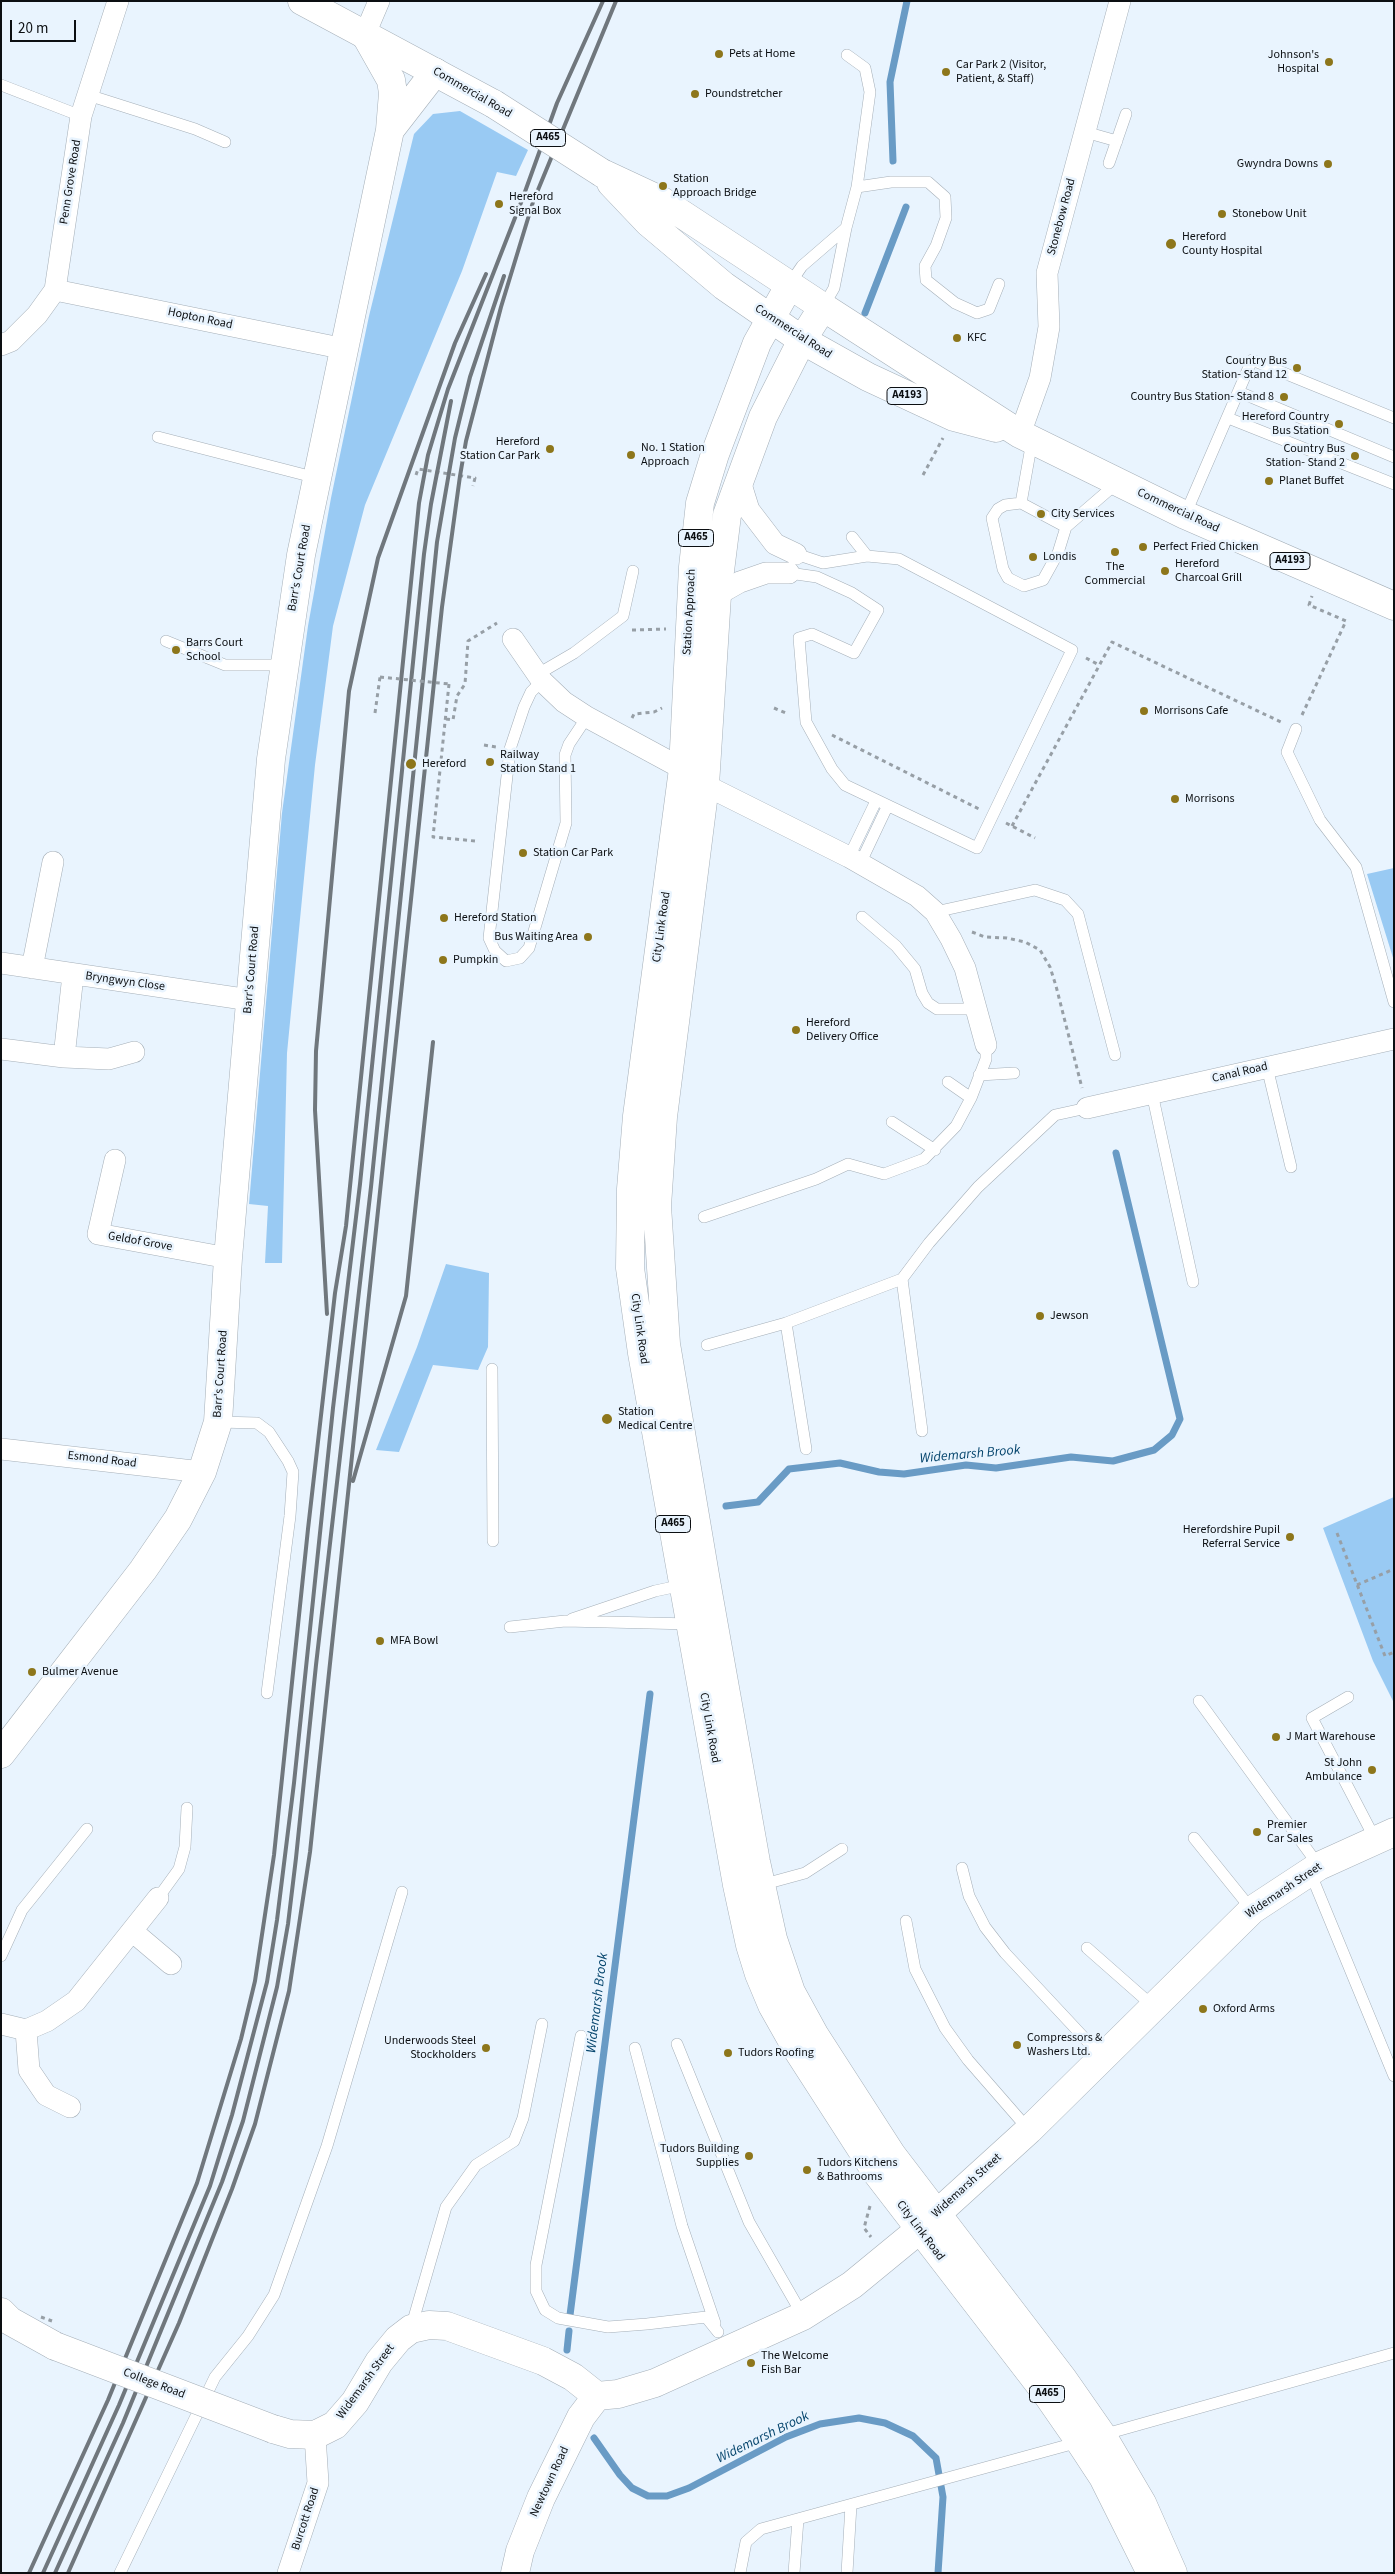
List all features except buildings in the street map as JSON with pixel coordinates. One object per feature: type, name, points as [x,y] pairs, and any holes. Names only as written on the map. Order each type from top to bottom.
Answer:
[{"type":"main road","name":"A465","points":[[302,1],[365,34]]},
{"type":"main road","name":"Commercial Road","points":[[365,34],[494,104],[602,173],[662,201],[789,286],[1026,438],[1185,515],[1394,606]]},
{"type":"main road","name":"Barr's Court Road","points":[[1,1754],[143,1570],[178,1519],[202,1472],[218,1422],[228,1258],[269,779],[284,665],[301,555],[390,130],[393,93],[391,80],[365,34]]},
{"type":"main road","name":"Barr's Court Road","points":[[390,130],[434,72]]},
{"type":"main road","name":"Commercial Road","points":[[602,173],[649,224],[724,286],[769,319],[802,340],[868,378],[954,417],[1026,438]]},
{"type":"main road","name":"Station Approach","points":[[683,769],[689,628],[700,503],[715,454],[757,343],[789,286]]},
{"type":"main road","name":"Station Approach","points":[[705,785],[717,595],[728,515],[763,417],[802,340],[823,307]]},
{"type":"main road","name":"City Link Road","points":[[683,769],[637,1116],[629,1233],[631,1276],[642,1353],[695,1583],[702,1622],[773,1939],[792,1992],[814,2034],[892,2155],[928,2222],[1046,2393],[1091,2438],[1142,2503],[1173,2573]]},
{"type":"main road","name":"City Link Road","points":[[695,1583],[666,1344],[657,1206],[663,1117],[705,785]]},
{"type":"main road","name":"City Link Road","points":[[702,1622],[737,1885],[759,1974],[772,2005],[798,2051],[876,2172],[928,2222]]},
{"type":"main road","name":"Widemarsh Street","points":[[315,2435],[335,2425],[355,2402],[378,2362],[398,2339],[411,2330],[429,2325],[447,2326],[543,2361],[573,2377],[597,2396],[618,2394],[655,2383],[722,2343],[803,2316],[852,2284],[928,2222],[1029,2130],[1252,1910],[1315,1869],[1384,1836]]},
{"type":"main road","name":"College Road","points":[[1,2312],[22,2328],[55,2346],[273,2429],[290,2434],[315,2435]]},
{"type":"main road","name":"Newtown Road","points":[[515,2573],[520,2551],[541,2498],[581,2417],[597,2396]]},
{"type":"main road","name":"City Link Road","points":[[1091,2438],[1103,2477],[1151,2573]]},
{"type":"street","name":"Penn Grove Road","points":[[1,345],[11,340],[37,315],[55,290],[81,116],[118,1]]},
{"type":"street","name":"Stonebow Road","points":[[1026,438],[1040,378],[1049,327],[1047,273],[1120,1]]},
{"type":"street","points":[[365,34],[378,2]]},
{"type":"street","name":"Hopton Road","points":[[55,290],[345,349]]},
{"type":"street","points":[[717,595],[740,582],[792,564],[749,510],[740,481]]},
{"type":"street","points":[[513,639],[540,677],[564,702],[587,717],[683,769],[705,785],[854,860],[917,896],[935,912],[965,968],[986,1045]]},
{"type":"street","points":[[32,968],[53,862]]},
{"type":"street","name":"Bryngwyn Close","points":[[1,963],[250,1000]]},
{"type":"street","points":[[64,1057],[73,975]]},
{"type":"street","name":"Canal Road","points":[[1087,1108],[1394,1039]]},
{"type":"street","points":[[1,1049],[64,1057],[109,1059],[134,1052]]},
{"type":"street","name":"Geldof Grove","points":[[116,1160],[98,1234],[228,1258]]},
{"type":"street","name":"Esmond Road","points":[[1,1448],[202,1472]]},
{"type":"street","points":[[1,2024],[26,2030],[47,2021],[76,2001],[158,1898]]},
{"type":"street","points":[[132,1930],[171,1964]]},
{"type":"street","points":[[26,2030],[29,2070],[46,2095],[70,2106]]},
{"type":"street","name":"Burcott Road","points":[[288,2573],[318,2483],[315,2435]]},
{"type":"lane","points":[[823,307],[834,288],[846,228],[857,187],[870,92],[865,68],[847,55]]},
{"type":"lane","points":[[1,85],[81,116]]},
{"type":"lane","points":[[88,95],[195,129],[225,142]]},
{"type":"lane","points":[[1109,162],[1126,114]]},
{"type":"lane","points":[[1085,132],[1117,141]]},
{"type":"lane","points":[[857,187],[891,182],[928,182],[945,197],[946,218],[936,246],[925,266],[926,280],[955,303],[977,313],[989,309],[999,284]]},
{"type":"lane","points":[[789,286],[802,266],[846,228]]},
{"type":"lane","points":[[1185,515],[1252,360],[1394,418]]},
{"type":"lane","points":[[1239,392],[1394,457]]},
{"type":"lane","points":[[1228,418],[1394,484]]},
{"type":"lane","points":[[158,437],[317,478]]},
{"type":"lane","points":[[1021,503],[1026,438]]},
{"type":"lane","points":[[1066,527],[1021,503],[1005,505],[998,509],[992,518],[1003,569],[1008,578],[1024,586],[1043,580],[1058,553],[1066,527],[1117,483]]},
{"type":"lane","points":[[852,537],[867,556]]},
{"type":"lane","points":[[867,556],[899,559],[1072,650],[976,848],[876,801],[845,785],[839,778],[806,722],[798,638],[812,634],[854,653],[878,610],[852,593],[792,564],[823,563],[867,556]]},
{"type":"lane","points":[[587,717],[569,744],[565,755],[566,822],[529,948],[520,958],[506,961],[495,951],[490,938],[510,749],[524,708],[540,677],[623,616],[633,571]]},
{"type":"lane","points":[[166,641],[225,665],[284,665]]},
{"type":"lane","points":[[1296,729],[1287,752],[1320,820],[1356,867],[1394,1002]]},
{"type":"lane","points":[[854,860],[876,801]]},
{"type":"lane","points":[[854,860],[887,806]]},
{"type":"lane","points":[[935,912],[1035,890],[1065,900],[1078,914],[1115,1055]]},
{"type":"lane","points":[[862,917],[896,946],[915,968],[922,993],[928,1003],[937,1009],[976,1008]]},
{"type":"lane","points":[[704,1217],[816,1179],[848,1164],[884,1174],[924,1159],[956,1126],[971,1098],[986,1060],[986,1045]]},
{"type":"lane","points":[[1267,1067],[1291,1167]]},
{"type":"lane","points":[[979,1075],[1014,1073]]},
{"type":"lane","points":[[948,1082],[971,1098]]},
{"type":"lane","points":[[1152,1093],[1193,1282]]},
{"type":"lane","points":[[707,1345],[786,1323],[902,1279],[929,1243],[985,1180],[1055,1115],[1087,1108]]},
{"type":"lane","points":[[892,1122],[934,1150]]},
{"type":"lane","points":[[902,1279],[922,1431]]},
{"type":"lane","points":[[786,1323],[806,1449]]},
{"type":"lane","points":[[492,1369],[493,1541]]},
{"type":"lane","points":[[218,1422],[257,1423],[269,1432],[288,1460],[293,1472],[290,1516],[267,1693]]},
{"type":"lane","points":[[566,1621],[655,1591],[695,1583]]},
{"type":"lane","points":[[510,1627],[566,1621],[702,1622]]},
{"type":"lane","points":[[1348,1697],[1312,1718],[1384,1836]]},
{"type":"lane","points":[[1199,1702],[1315,1869],[1394,2076]]},
{"type":"lane","points":[[158,1898],[179,1869],[185,1847],[187,1808]]},
{"type":"lane","points":[[1,1956],[22,1910],[87,1829]]},
{"type":"lane","points":[[1194,1838],[1252,1910]]},
{"type":"lane","points":[[760,1885],[805,1873],[842,1849]]},
{"type":"lane","points":[[962,1868],[968,1896],[985,1927],[1005,1953],[1103,2058]]},
{"type":"lane","points":[[120,2573],[215,2377],[248,2336],[274,2295],[327,2146],[402,1892]]},
{"type":"lane","points":[[906,1921],[915,1969],[945,2028],[968,2060],[1029,2130]]},
{"type":"lane","points":[[1087,1948],[1154,2007]]},
{"type":"lane","points":[[411,2330],[446,2207],[476,2165],[514,2141],[523,2118],[542,2024]]},
{"type":"lane","points":[[582,2036],[536,2265],[536,2291],[545,2310],[558,2318],[584,2323],[608,2326],[647,2324],[706,2316],[722,2343]]},
{"type":"lane","points":[[677,2044],[749,2222],[803,2316]]},
{"type":"lane","points":[[635,2048],[682,2226],[722,2343]]},
{"type":"lane","points":[[740,2573],[746,2542],[761,2529],[1394,2353]]},
{"type":"lane","points":[[847,2573],[852,2504]]},
{"type":"lane","points":[[794,2573],[798,2519]]},
{"type":"path","points":[[922,475],[954,417]]},
{"type":"path","points":[[416,475],[418,469],[474,478],[473,486]]},
{"type":"path","points":[[1012,826],[1112,642],[1296,729],[1346,621],[1308,605],[1321,574]]},
{"type":"path","points":[[446,719],[453,720],[457,696],[466,684],[468,641],[501,620]]},
{"type":"path","points":[[628,630],[689,628]]},
{"type":"path","points":[[376,713],[380,677],[448,684],[433,837],[475,841]]},
{"type":"path","points":[[806,722],[1034,838]]},
{"type":"path","points":[[955,908],[972,932],[985,937],[1007,938],[1025,942],[1040,950],[1050,968],[1056,986],[1087,1108]]},
{"type":"path","points":[[1337,1533],[1385,1656],[1394,1652]]},
{"type":"path","points":[[1357,1585],[1394,1569]]},
{"type":"shaded area","points":[[460,111],[528,150],[516,176],[497,172],[462,271],[365,505],[333,626],[315,765],[287,1053],[282,1263],[265,1263],[268,1206],[249,1204],[282,813],[308,626],[331,498],[369,316],[414,134],[433,114]]},
{"type":"shaded area","points":[[1394,868],[1394,961],[1367,874]]},
{"type":"shaded area","points":[[446,1264],[489,1273],[488,1347],[478,1370],[433,1365],[399,1452],[376,1450],[417,1347]]},
{"type":"shaded area","points":[[1394,1497],[1394,1703],[1373,1661],[1323,1528]]},
{"type":"waterway","name":"Widemarsh Brook","points":[[893,161],[890,82],[907,1]]},
{"type":"waterway","name":"Widemarsh Brook","points":[[865,313],[906,207]]},
{"type":"waterway","name":"Widemarsh Brook","points":[[726,1506],[758,1502],[789,1469],[840,1463],[879,1472],[904,1474],[966,1465],[996,1468],[1071,1457],[1113,1461],[1154,1450],[1172,1435],[1180,1419],[1116,1153]]},
{"type":"waterway","name":"Widemarsh Brook","points":[[570,2315],[650,1694]]},
{"type":"waterway","name":"Widemarsh Brook","points":[[567,2350],[569,2331]]},
{"type":"waterway","name":"Widemarsh Brook","points":[[594,2438],[620,2475],[632,2488],[648,2496],[667,2496],[689,2488],[786,2437],[820,2424],[859,2418],[885,2423],[913,2436],[936,2458],[943,2497],[938,2573]]},
{"type":"railway","points":[[29,2573],[108,2400],[197,2183],[241,2039],[255,1981],[274,1855],[335,1293],[346,1226],[419,503],[428,455],[448,389],[522,200],[557,103],[603,1]]},
{"type":"railway","points":[[68,2573],[179,2323],[232,2189],[255,2124],[289,1991],[310,1852],[442,607],[460,476],[466,441],[501,307],[533,202],[616,1]]},
{"type":"railway","points":[[327,1314],[315,1110],[316,1051],[349,691],[378,558],[455,343],[486,274]]},
{"type":"railway","points":[[55,2573],[123,2423],[222,2182],[243,2121],[277,1987],[288,1924],[296,1858],[316,1665],[371,1187],[437,542],[455,438],[470,377],[504,276]]},
{"type":"railway","points":[[43,2573],[119,2405],[210,2186],[232,2115],[267,1982],[277,1920],[294,1783],[333,1408],[360,1184],[424,554],[431,504],[451,401]]},
{"type":"railway","points":[[353,1481],[406,1296],[433,1042]]},
{"type":"place","name":"Pets at Home","points":[[719,54]]},
{"type":"place","name":"Johnson's Hospital","points":[[1329,62]]},
{"type":"place","name":"Car Park 2 (Visitor, Patient, & Staff)","points":[[946,72]]},
{"type":"place","name":"Poundstretcher","points":[[695,94]]},
{"type":"place","name":"Gwyndra Downs","points":[[1328,164]]},
{"type":"place","name":"Station Approach Bridge","points":[[663,186]]},
{"type":"place","name":"Hereford Signal Box","points":[[499,204]]},
{"type":"place","name":"Stonebow Unit","points":[[1222,214]]},
{"type":"place","name":"Hereford County Hospital","points":[[1171,244]]},
{"type":"place","name":"KFC","points":[[957,338]]},
{"type":"place","name":"Country Bus Station- Stand 12","points":[[1297,368]]},
{"type":"place","name":"Country Bus Station- Stand 8","points":[[1284,397]]},
{"type":"place","name":"Hereford Country Bus Station","points":[[1339,424]]},
{"type":"place","name":"Hereford Station Car Park","points":[[550,449]]},
{"type":"place","name":"No. 1 Station Approach","points":[[631,455]]},
{"type":"place","name":"Country Bus Station- Stand 2","points":[[1355,456]]},
{"type":"place","name":"Planet Buffet","points":[[1269,481]]},
{"type":"place","name":"City Services","points":[[1041,514]]},
{"type":"place","name":"Perfect Fried Chicken","points":[[1143,547]]},
{"type":"place","name":"The Commercial","points":[[1115,552]]},
{"type":"place","name":"Londis","points":[[1033,557]]},
{"type":"place","name":"Hereford Charcoal Grill","points":[[1165,571]]},
{"type":"place","name":"Barrs Court School","points":[[176,650]]},
{"type":"place","name":"Morrisons Cafe","points":[[1144,711]]},
{"type":"place","name":"Railway Station Stand 1","points":[[490,762]]},
{"type":"place","name":"Hereford","points":[[411,764]]},
{"type":"place","name":"Morrisons","points":[[1175,799]]},
{"type":"place","name":"Station Car Park","points":[[523,853]]},
{"type":"place","name":"Hereford Station","points":[[444,918]]},
{"type":"place","name":"Bus Waiting Area","points":[[588,937]]},
{"type":"place","name":"Pumpkin","points":[[443,960]]},
{"type":"place","name":"Hereford Delivery Office","points":[[796,1030]]},
{"type":"place","name":"Jewson","points":[[1040,1316]]},
{"type":"place","name":"Station Medical Centre","points":[[607,1419]]},
{"type":"place","name":"Herefordshire Pupil Referral Service","points":[[1290,1537]]},
{"type":"place","name":"MFA Bowl","points":[[380,1641]]},
{"type":"place","name":"Bulmer Avenue","points":[[32,1672]]},
{"type":"place","name":"J Mart Warehouse","points":[[1276,1737]]},
{"type":"place","name":"St John Ambulance","points":[[1372,1770]]},
{"type":"place","name":"Premier Car Sales","points":[[1257,1832]]},
{"type":"place","name":"Oxford Arms","points":[[1203,2009]]},
{"type":"place","name":"Compressors & Washers Ltd.","points":[[1017,2045]]},
{"type":"place","name":"Underwoods Steel Stockholders","points":[[486,2048]]},
{"type":"place","name":"Tudors Roofing","points":[[728,2053]]},
{"type":"place","name":"Tudors Building Supplies","points":[[749,2156]]},
{"type":"place","name":"Tudors Kitchens & Bathrooms","points":[[807,2170]]},
{"type":"place","name":"The Welcome Fish Bar","points":[[751,2363]]}]
